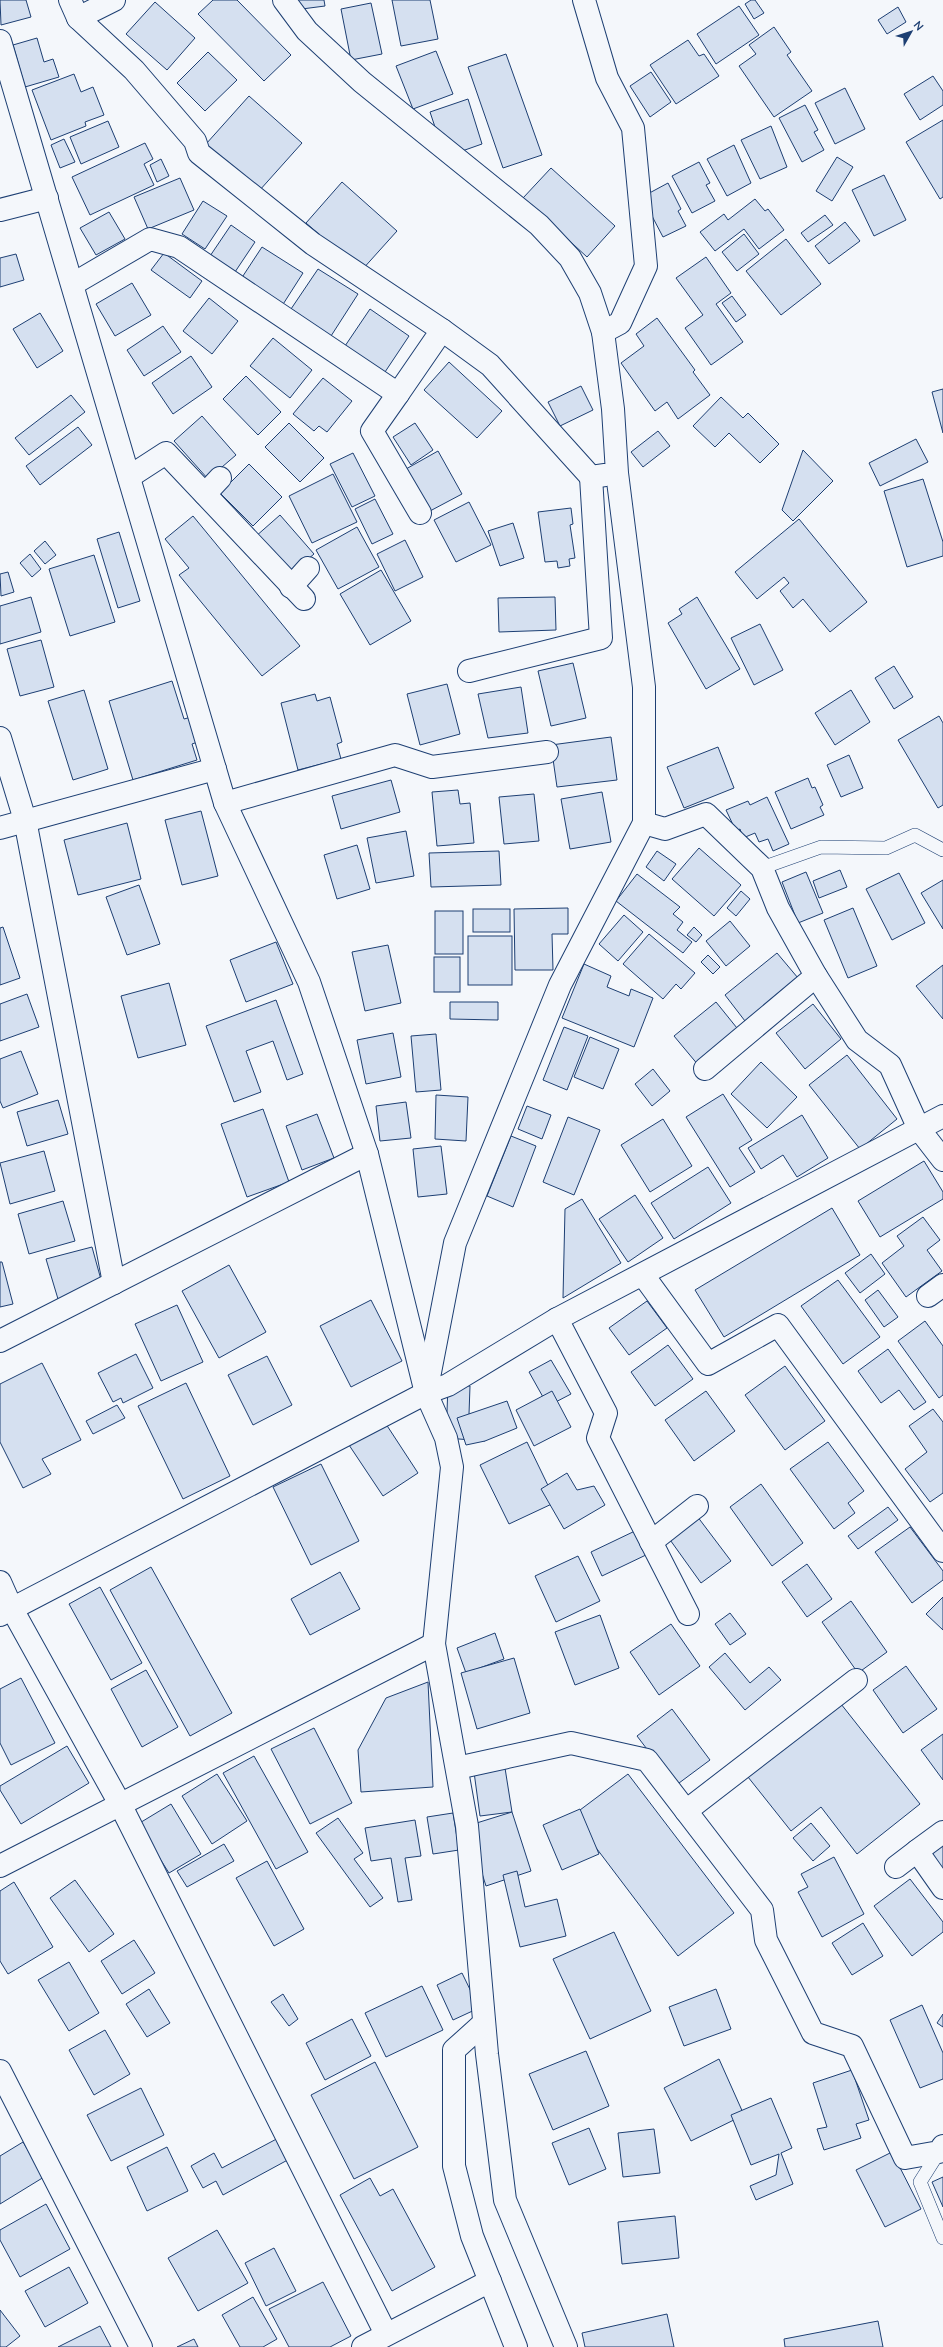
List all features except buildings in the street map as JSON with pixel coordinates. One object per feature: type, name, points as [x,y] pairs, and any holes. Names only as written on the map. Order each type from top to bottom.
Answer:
[{"type":"street","points":[[74,9],[114,0]]},
{"type":"street","points":[[284,0],[307,31],[362,82],[539,225],[570,258],[590,293],[603,332],[613,409],[617,473],[644,686],[644,823],[560,985],[455,1243],[426,1393]]},
{"type":"street","points":[[584,0],[607,78],[633,128],[646,266],[620,323],[603,332]]},
{"type":"street","points":[[74,9],[134,70],[196,141],[199,153],[313,244],[442,330],[490,365],[591,477],[601,638],[469,671]]},
{"type":"street","points":[[0,41],[225,803],[309,982],[367,1154],[426,1393],[446,1438],[452,1467],[434,1644],[467,1826],[484,2023],[505,2200],[566,2347]]},
{"type":"street","points":[[0,210],[47,198]]},
{"type":"street","points":[[73,284],[150,239],[179,247],[398,394]]},
{"type":"street","points":[[420,513],[372,431],[442,330]]},
{"type":"street","points":[[129,477],[166,453],[298,593],[308,568]]},
{"type":"street","points":[[591,477],[617,473]]},
{"type":"street","points":[[205,494],[220,478]]},
{"type":"street","points":[[0,738],[25,820],[114,1283]]},
{"type":"street","points":[[225,803],[395,755],[432,767],[547,752]]},
{"type":"street","points":[[0,828],[215,769]]},
{"type":"street","points":[[644,823],[665,829],[706,814],[762,868],[778,908],[816,976],[857,1040],[890,1065],[919,1128],[943,1160]]},
{"type":"street","points":[[705,1069],[816,976]]},
{"type":"street","points":[[6,1612],[426,1393],[448,1385],[557,1319],[943,1116]]},
{"type":"street","points":[[0,1341],[367,1154]]},
{"type":"street","points":[[642,1275],[708,1364],[778,1325],[943,1551]]},
{"type":"street","points":[[557,1319],[606,1413],[598,1438],[688,1614]]},
{"type":"street","points":[[651,1542],[697,1506]]},
{"type":"street","points":[[0,1582],[6,1612],[120,1804],[386,2334]]},
{"type":"street","points":[[0,1866],[434,1644]]},
{"type":"street","points":[[686,1811],[856,1680]]},
{"type":"street","points":[[457,1768],[571,1743],[647,1760],[762,1910],[766,1940],[813,2033],[852,2046],[905,2158],[941,2149]]},
{"type":"street","points":[[896,1868],[943,1832]]},
{"type":"street","points":[[917,1851],[943,1888]]},
{"type":"street","points":[[484,2023],[454,2050],[454,2166],[472,2236],[516,2347]]},
{"type":"street","points":[[0,2071],[141,2347]]},
{"type":"street","points":[[363,2347],[490,2281]]},
{"type":"lane","points":[[762,868],[821,847],[886,848],[915,835],[943,850]]},
{"type":"lane","points":[[941,2149],[920,2182],[943,2238]]}]
